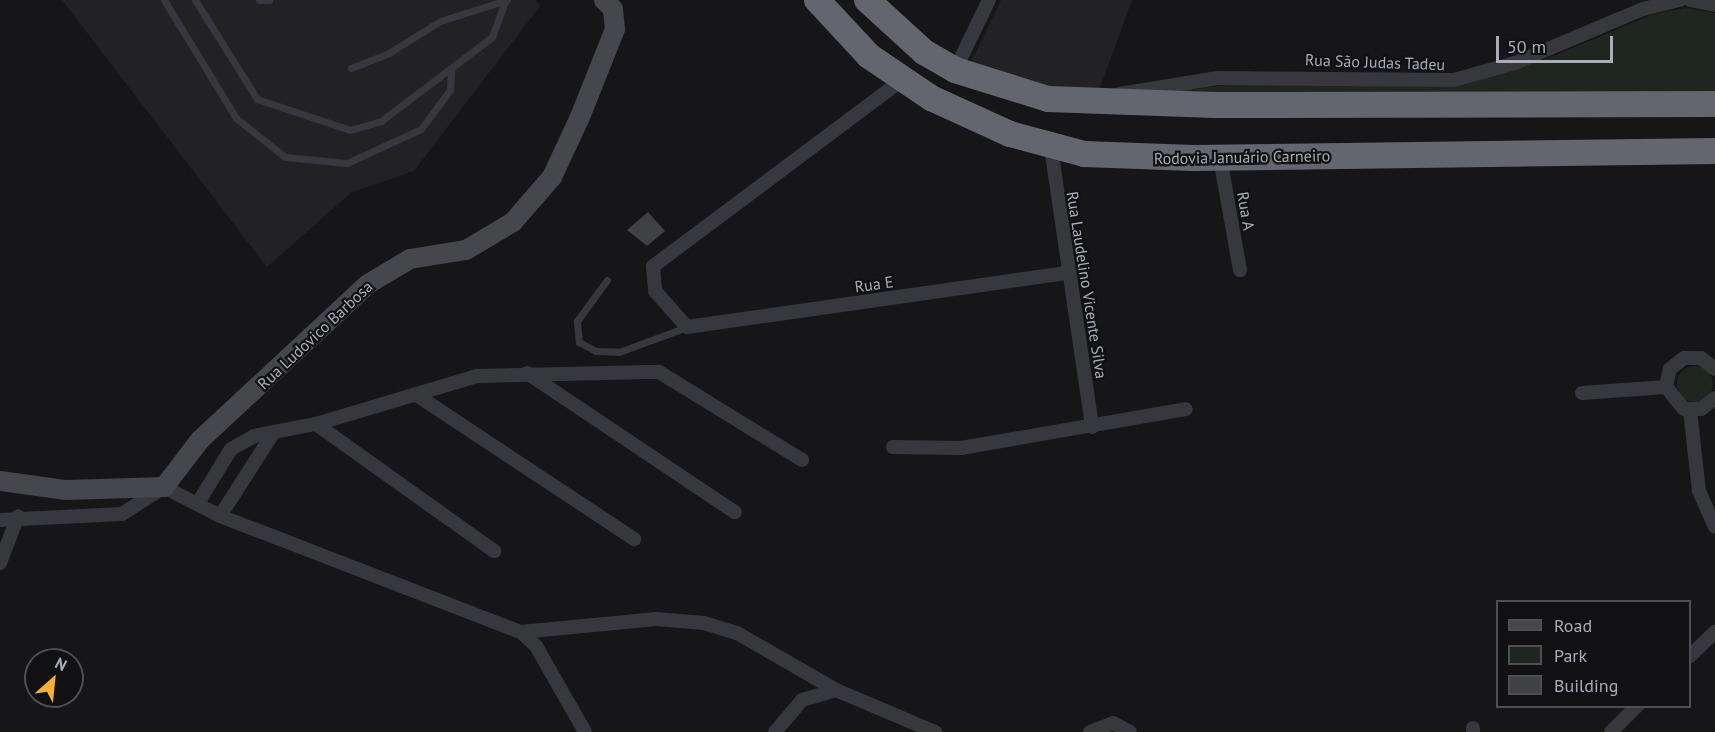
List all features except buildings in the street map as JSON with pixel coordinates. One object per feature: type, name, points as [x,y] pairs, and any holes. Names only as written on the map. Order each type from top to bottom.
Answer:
[{"type":"highway","name":"Rodovia Januário Carneiro","points":[[817,0],[869,56],[902,80],[970,118],[1051,148],[1124,157],[1220,158],[1715,151]]},
{"type":"highway","points":[[867,0],[924,52],[955,70],[1012,92],[1094,104],[1715,104]]},
{"type":"street","name":"Rua Ludovico Barbosa","points":[[164,487],[200,440],[368,284],[410,259],[466,250],[513,222],[552,177],[580,117],[615,29],[613,9],[604,0]]},
{"type":"street","points":[[955,70],[989,0]]},
{"type":"street","name":"Rua São Judas Tadeu","points":[[1094,104],[1140,88],[1218,78],[1454,80],[1515,63],[1643,9],[1680,0]]},
{"type":"street","points":[[1690,0],[1715,4]]},
{"type":"street","points":[[687,327],[655,291],[653,266],[902,80]]},
{"type":"street","name":"Rua Laudelino Vicente Silva","points":[[1051,148],[1066,273],[1092,427]]},
{"type":"street","name":"Rua A","points":[[1220,158],[1240,270]]},
{"type":"street","name":"Rua E","points":[[687,327],[1066,273]]},
{"type":"street","points":[[1690,410],[1674,402],[1666,387],[1670,369],[1684,358],[1701,358],[1715,369]]},
{"type":"street","points":[[198,503],[231,449],[254,436],[272,435],[316,424],[477,375],[659,372],[802,460]]},
{"type":"street","points":[[527,373],[735,512]]},
{"type":"street","points":[[1582,393],[1666,387]]},
{"type":"street","points":[[415,394],[634,539]]},
{"type":"street","points":[[1690,410],[1715,399]]},
{"type":"street","points":[[893,447],[961,448],[1186,409]]},
{"type":"street","points":[[1690,410],[1699,491],[1715,526]]},
{"type":"street","points":[[316,424],[494,551]]},
{"type":"street","points":[[220,516],[272,435]]},
{"type":"street","points":[[0,481],[66,490],[164,487],[220,516],[521,632],[536,646],[585,732]]},
{"type":"street","points":[[0,520],[18,516],[122,514],[164,487]]},
{"type":"street","points":[[1,553],[18,516]]},
{"type":"street","points":[[521,632],[656,619],[704,623],[737,633],[836,690],[935,732]]},
{"type":"street","points":[[1691,654],[1715,632]]},
{"type":"street","points":[[775,732],[802,699],[836,690]]},
{"type":"street","points":[[1611,732],[1635,708]]},
{"type":"street","points":[[1090,732],[1113,723],[1130,732]]},
{"type":"lane","points":[[164,0],[236,118],[285,157],[347,163],[421,129],[450,90],[451,68]]},
{"type":"lane","points":[[195,0],[258,99],[315,121],[350,130],[381,121],[492,37],[506,1]]},
{"type":"lane","points":[[260,0],[269,0]]},
{"type":"lane","points":[[351,68],[389,54],[440,21],[506,1]]},
{"type":"lane","points":[[607,280],[577,321],[579,342],[596,351],[619,352],[687,327]]},
{"type":"shaded area","points":[[62,0],[535,0],[540,6],[414,171],[352,192],[267,267]]},
{"type":"shaded area","points":[[1001,0],[1132,0],[1097,96],[1021,84],[971,62]]},
{"type":"green space","points":[[1685,8],[1715,13],[1715,99],[1134,96],[1236,84],[1455,87],[1551,57],[1654,14]]},
{"type":"green space","points":[[1695,366],[1708,371],[1713,384],[1708,397],[1695,402],[1682,397],[1677,384],[1682,371]]}]
